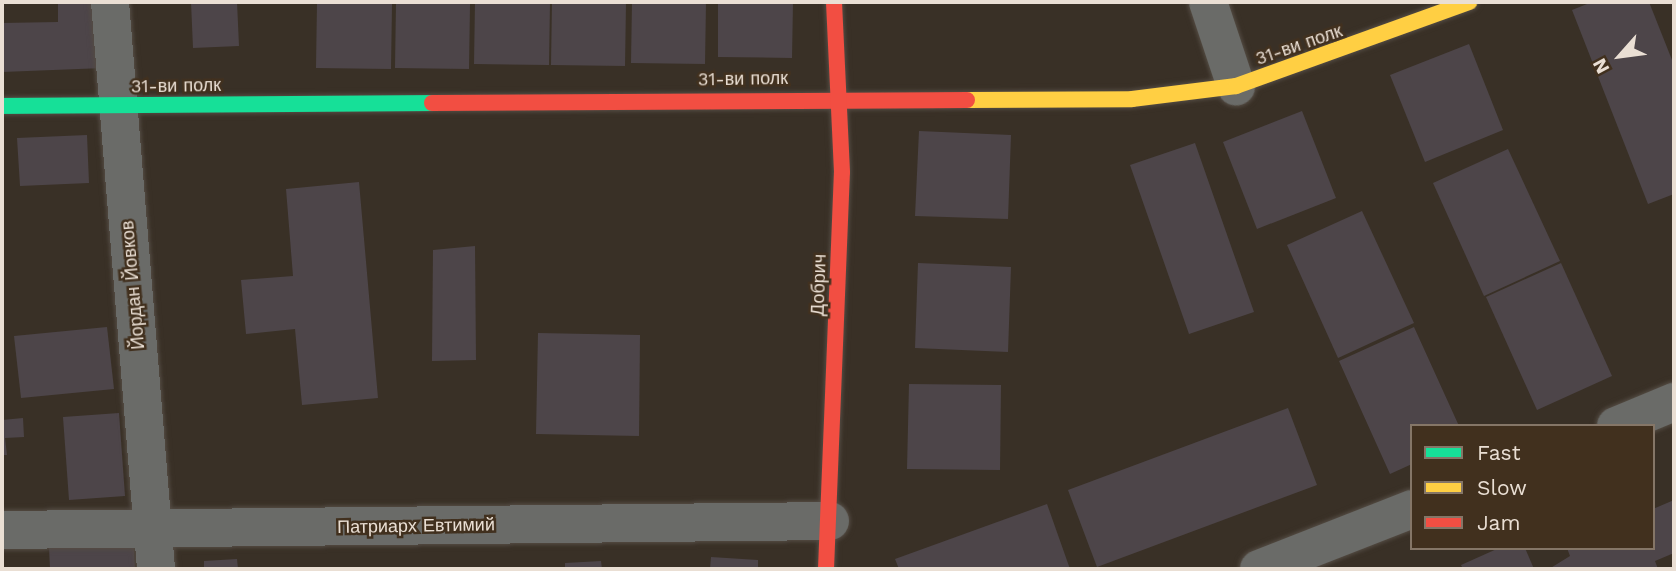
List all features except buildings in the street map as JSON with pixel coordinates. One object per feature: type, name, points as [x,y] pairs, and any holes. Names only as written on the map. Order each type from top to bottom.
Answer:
[{"type":"street","name":"Йордан Йовков","points":[[110,2],[156,569]]},
{"type":"street","name":"Добрич","points":[[826,569],[830,521],[839,97],[834,2]]},
{"type":"street","points":[[1208,2],[1236,86]]},
{"type":"street","name":"31-ви полк","points":[[2,106],[839,97],[1132,99],[1236,86],[1469,2]]},
{"type":"street","points":[[1621,424],[1674,402]]},
{"type":"street","points":[[1259,569],[1308,561],[1410,510]]},
{"type":"street","name":"Патриарх Евтимий","points":[[2,530],[830,521]]},
{"type":"traffic: fast","points":[[2,106],[432,103]]},
{"type":"traffic: slow","points":[[967,100],[1132,99],[1236,86],[1469,2]]},
{"type":"traffic: jam","points":[[826,569],[842,172],[834,2]]},
{"type":"traffic: jam","points":[[432,103],[967,100]]}]
